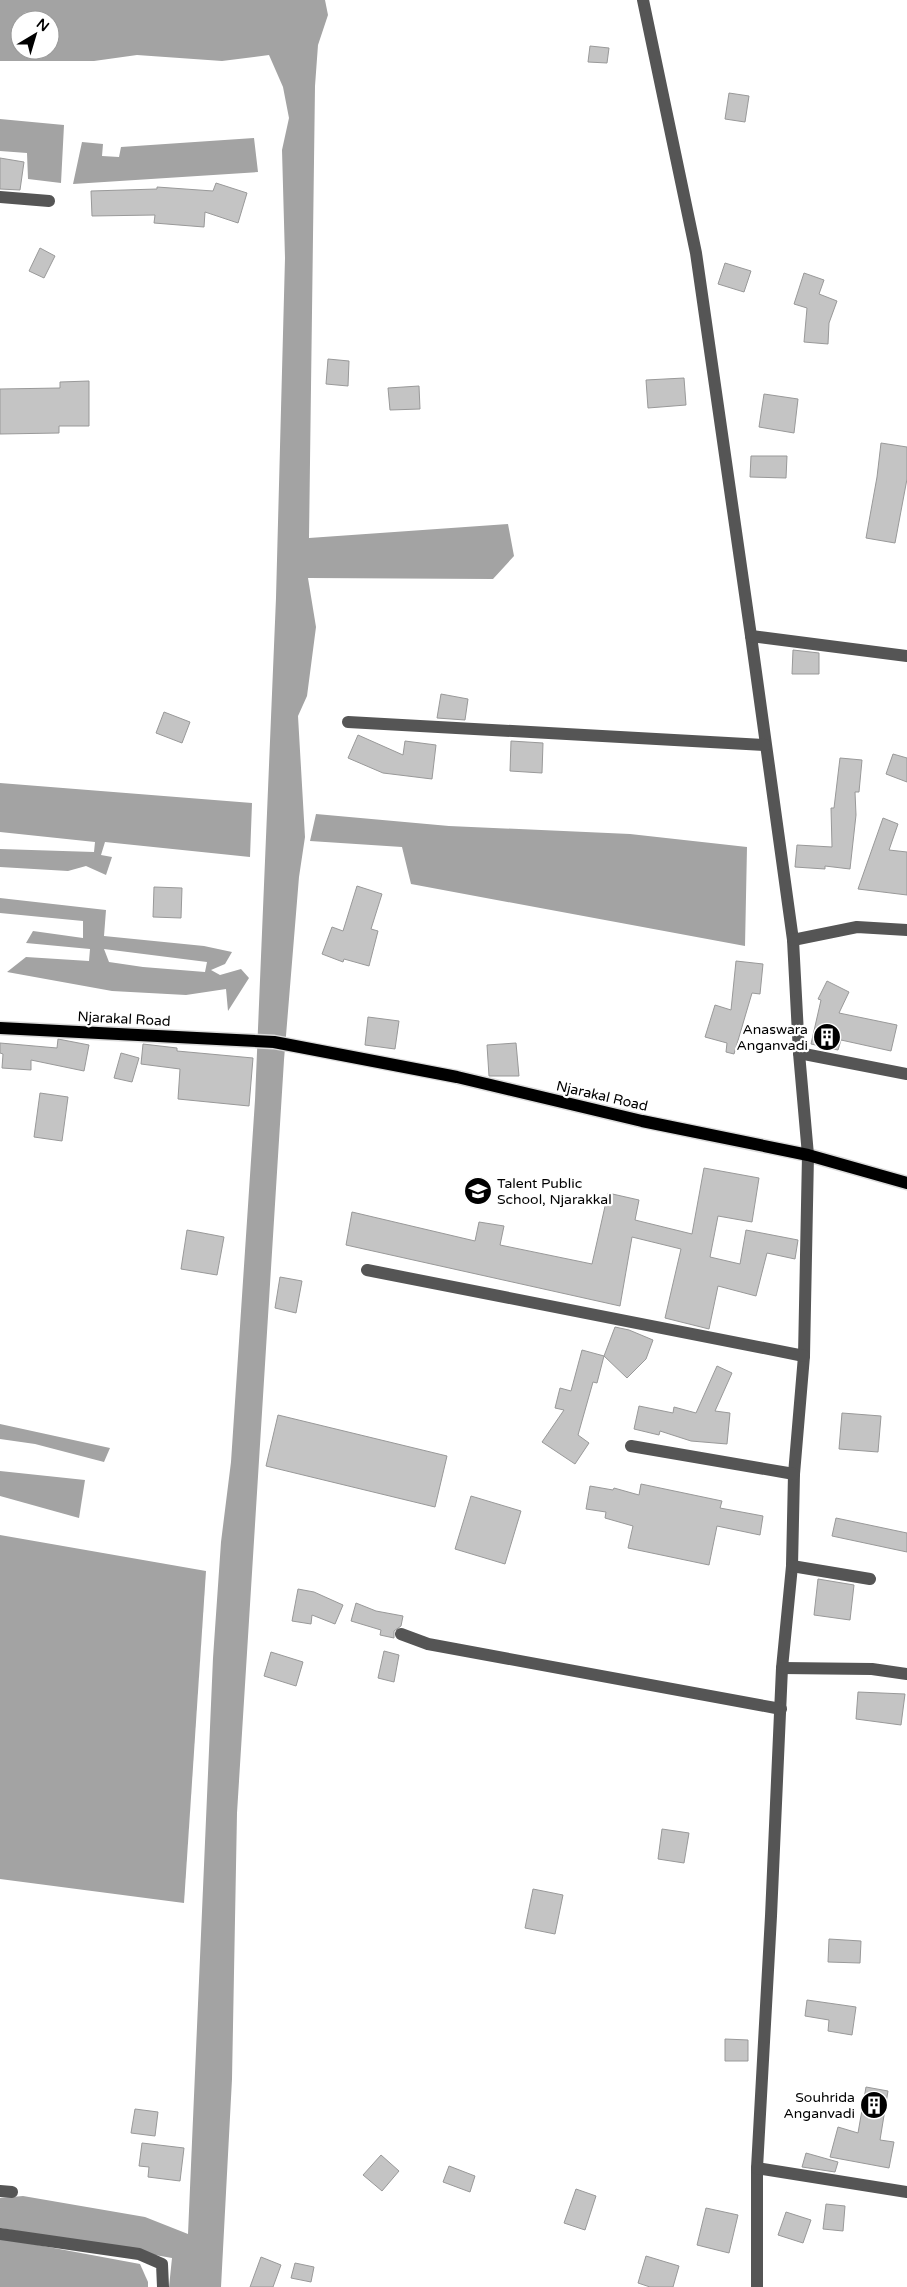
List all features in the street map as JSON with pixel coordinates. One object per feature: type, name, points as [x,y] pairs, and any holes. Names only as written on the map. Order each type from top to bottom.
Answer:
[{"type":"main road","name":"Njarakal Road","points":[[0,1028],[274,1042],[457,1077],[642,1121],[808,1155],[907,1183]]},
{"type":"street","points":[[643,0],[696,253],[752,636],[765,745],[793,940],[799,1053],[808,1155],[804,1356],[794,1474],[792,1566],[782,1668],[757,2168],[757,2287]]},
{"type":"street","points":[[0,197],[49,201]]},
{"type":"street","points":[[752,636],[907,656]]},
{"type":"street","points":[[348,722],[765,745]]},
{"type":"street","points":[[793,940],[857,926],[907,930]]},
{"type":"street","points":[[799,1053],[907,1074]]},
{"type":"street","points":[[367,1270],[804,1356]]},
{"type":"street","points":[[631,1446],[794,1474]]},
{"type":"street","points":[[792,1566],[870,1579]]},
{"type":"street","points":[[401,1634],[428,1644],[781,1709]]},
{"type":"street","points":[[782,1668],[872,1669],[907,1674]]},
{"type":"street","points":[[757,2168],[907,2192]]},
{"type":"street","points":[[0,2234],[139,2254],[162,2264],[163,2287]]},
{"type":"shaded area","points":[[0,0],[325,0],[328,15],[318,45],[315,86],[309,538],[508,524],[514,556],[493,579],[308,578],[316,627],[307,696],[298,716],[305,837],[299,877],[284,1060],[237,1813],[232,2079],[221,2287],[169,2287],[172,2258],[0,2228],[0,2198],[23,2196],[145,2217],[188,2234],[213,1658],[221,1542],[231,1462],[255,1100],[276,598],[285,258],[282,150],[289,118],[283,87],[269,55],[222,61],[137,55],[94,61],[0,61]]},
{"type":"shaded area","points":[[0,119],[64,125],[61,183],[28,179],[27,153],[0,151]]},
{"type":"shaded area","points":[[254,138],[258,172],[73,184],[82,142],[103,144],[102,156],[119,157],[121,147]]},
{"type":"shaded area","points":[[0,783],[252,803],[250,857],[105,842],[101,855],[112,857],[106,875],[86,866],[68,871],[0,867],[0,849],[94,852],[95,842],[0,832]]},
{"type":"shaded area","points":[[316,814],[449,826],[630,834],[747,847],[745,946],[411,884],[402,847],[310,841]]},
{"type":"shaded area","points":[[0,898],[106,910],[104,936],[204,946],[232,952],[225,964],[211,970],[220,975],[241,969],[249,978],[228,1011],[226,989],[186,995],[112,991],[7,972],[26,957],[89,961],[90,949],[26,943],[33,931],[83,938],[83,921],[0,913]],"holes":[[[104,949],[207,962],[205,972],[143,967],[109,962]]]},
{"type":"shaded area","points":[[0,1424],[110,1448],[104,1462],[35,1444],[0,1439]]},
{"type":"shaded area","points":[[0,1471],[85,1480],[79,1518],[0,1496]]},
{"type":"shaded area","points":[[0,1535],[206,1571],[184,1903],[0,1879]]},
{"type":"shaded area","points":[[0,2238],[140,2264],[148,2282],[148,2287],[0,2287]]},
{"type":"building","points":[[590,46],[609,48],[607,63],[588,62]]},
{"type":"building","points":[[729,93],[749,96],[745,122],[725,119]]},
{"type":"building","points":[[0,158],[24,162],[20,190],[0,189]]},
{"type":"building","points":[[216,183],[247,193],[238,223],[205,212],[204,227],[154,223],[155,215],[92,216],[91,191],[157,189],[157,187],[213,191]]},
{"type":"building","points":[[40,248],[55,256],[44,278],[29,271]]},
{"type":"building","points":[[725,263],[751,271],[744,292],[718,284]]},
{"type":"building","points":[[804,273],[824,280],[819,294],[837,301],[829,323],[828,344],[804,342],[807,308],[794,304]]},
{"type":"building","points":[[328,359],[349,361],[348,386],[326,384]]},
{"type":"building","points":[[684,378],[686,405],[648,408],[646,380]]},
{"type":"building","points":[[89,381],[89,426],[59,426],[59,433],[0,434],[0,389],[60,388],[60,382]]},
{"type":"building","points":[[419,386],[420,409],[390,410],[388,388]]},
{"type":"building","points":[[764,394],[798,399],[794,433],[759,427]]},
{"type":"building","points":[[881,443],[907,447],[907,479],[895,543],[866,538]]},
{"type":"building","points":[[751,456],[787,456],[786,478],[750,477]]},
{"type":"building","points":[[793,650],[819,653],[819,674],[792,674]]},
{"type":"building","points":[[441,694],[468,699],[465,720],[437,718]]},
{"type":"building","points":[[164,712],[190,722],[182,743],[156,733]]},
{"type":"building","points":[[358,735],[403,755],[405,741],[436,745],[432,779],[383,773],[348,758]]},
{"type":"building","points":[[511,741],[543,743],[542,773],[510,771]]},
{"type":"building","points":[[893,754],[907,758],[907,782],[886,774]]},
{"type":"building","points":[[840,758],[862,760],[859,792],[855,792],[856,815],[850,869],[825,866],[825,869],[795,867],[797,845],[832,847],[831,808],[834,808]]},
{"type":"building","points":[[883,818],[898,824],[889,850],[907,852],[907,895],[858,889]]},
{"type":"building","points":[[357,886],[382,894],[371,929],[378,931],[369,966],[344,959],[343,962],[322,954],[332,927],[343,931]]},
{"type":"building","points":[[154,887],[182,888],[181,918],[153,917]]},
{"type":"building","points":[[736,961],[763,964],[760,994],[752,993],[734,1054],[726,1052],[727,1043],[705,1037],[715,1005],[731,1010]]},
{"type":"building","points":[[827,981],[849,992],[839,1013],[897,1025],[891,1051],[841,1040],[838,1050],[811,1044],[821,1000],[818,999]]},
{"type":"building","points":[[368,1017],[399,1021],[395,1049],[365,1045]]},
{"type":"building","points":[[58,1039],[89,1045],[84,1071],[31,1060],[31,1070],[2,1068],[3,1054],[0,1053],[0,1043],[57,1048]]},
{"type":"building","points":[[516,1043],[519,1076],[489,1076],[487,1045]]},
{"type":"building","points":[[143,1044],[177,1048],[177,1051],[253,1058],[249,1106],[178,1099],[180,1069],[141,1064]]},
{"type":"building","points":[[121,1053],[139,1058],[132,1082],[114,1078]]},
{"type":"building","points":[[40,1093],[68,1097],[62,1141],[34,1137]]},
{"type":"building","points":[[704,1168],[759,1178],[752,1222],[718,1216],[710,1257],[740,1264],[746,1230],[798,1240],[795,1259],[767,1253],[756,1296],[718,1286],[709,1329],[665,1318],[681,1249],[632,1237],[620,1306],[346,1245],[352,1212],[475,1241],[479,1222],[504,1226],[500,1245],[592,1264],[608,1193],[639,1200],[635,1220],[692,1234]]},
{"type":"building","points":[[187,1230],[224,1237],[217,1275],[181,1269]]},
{"type":"building","points":[[280,1277],[302,1281],[296,1313],[275,1308]]},
{"type":"building","points":[[615,1327],[629,1330],[653,1340],[646,1359],[627,1378],[604,1356]]},
{"type":"building","points":[[582,1350],[604,1356],[597,1383],[593,1382],[578,1435],[589,1443],[575,1464],[542,1442],[564,1410],[555,1408],[560,1388],[571,1391]]},
{"type":"building","points":[[717,1366],[732,1373],[715,1411],[730,1413],[727,1444],[691,1441],[660,1431],[659,1435],[634,1429],[639,1406],[673,1413],[674,1407],[696,1413]]},
{"type":"building","points":[[842,1413],[881,1416],[878,1452],[839,1449]]},
{"type":"building","points":[[278,1415],[447,1456],[435,1507],[266,1466]]},
{"type":"building","points":[[641,1484],[722,1501],[720,1508],[763,1516],[760,1535],[717,1526],[709,1565],[628,1548],[633,1526],[605,1518],[606,1512],[586,1509],[590,1486],[613,1490],[614,1488],[639,1495]]},
{"type":"building","points":[[471,1496],[521,1511],[505,1564],[455,1549]]},
{"type":"building","points":[[836,1518],[907,1533],[907,1552],[832,1536]]},
{"type":"building","points":[[818,1579],[854,1585],[850,1620],[814,1615]]},
{"type":"building","points":[[298,1589],[314,1592],[343,1605],[335,1624],[312,1615],[311,1624],[292,1621]]},
{"type":"building","points":[[356,1603],[376,1611],[403,1616],[401,1626],[394,1631],[394,1638],[380,1635],[381,1630],[351,1621]]},
{"type":"building","points":[[384,1651],[399,1655],[394,1682],[378,1678]]},
{"type":"building","points":[[271,1652],[303,1662],[296,1686],[264,1676]]},
{"type":"building","points":[[858,1692],[905,1694],[901,1725],[856,1719]]},
{"type":"building","points":[[662,1829],[689,1833],[684,1863],[658,1859]]},
{"type":"building","points":[[533,1889],[563,1895],[555,1934],[525,1928]]},
{"type":"building","points":[[829,1939],[861,1941],[860,1963],[828,1962]]},
{"type":"building","points":[[807,2000],[856,2007],[852,2035],[828,2031],[829,2020],[805,2016]]},
{"type":"building","points":[[725,2039],[748,2040],[748,2061],[725,2061]]},
{"type":"building","points":[[866,2087],[888,2091],[880,2140],[894,2142],[889,2168],[830,2157],[838,2127],[858,2133]]},
{"type":"building","points":[[135,2109],[158,2112],[155,2136],[131,2133]]},
{"type":"building","points":[[142,2143],[184,2148],[180,2181],[148,2177],[149,2167],[139,2166]]},
{"type":"building","points":[[806,2153],[838,2162],[835,2172],[802,2167]]},
{"type":"building","points":[[381,2155],[399,2171],[382,2191],[363,2175]]},
{"type":"building","points":[[449,2166],[475,2176],[470,2192],[443,2182]]},
{"type":"building","points":[[576,2189],[596,2196],[585,2230],[564,2223]]},
{"type":"building","points":[[826,2204],[845,2206],[843,2231],[823,2229]]},
{"type":"building","points":[[706,2208],[738,2215],[729,2253],[697,2245]]},
{"type":"building","points":[[786,2212],[811,2220],[803,2243],[778,2235]]},
{"type":"building","points":[[646,2256],[679,2266],[673,2287],[650,2287],[638,2283]]},
{"type":"building","points":[[261,2257],[281,2265],[273,2287],[250,2287]]},
{"type":"building","points":[[295,2263],[314,2267],[311,2282],[291,2278]]},
{"type":"place","name":"Anaswara Anganvadi","points":[[827,1037]]},
{"type":"place","name":"Talent Public School, Njarakkal","points":[[478,1191]]},
{"type":"place","name":"Souhrida Anganvadi","points":[[874,2105]]}]
